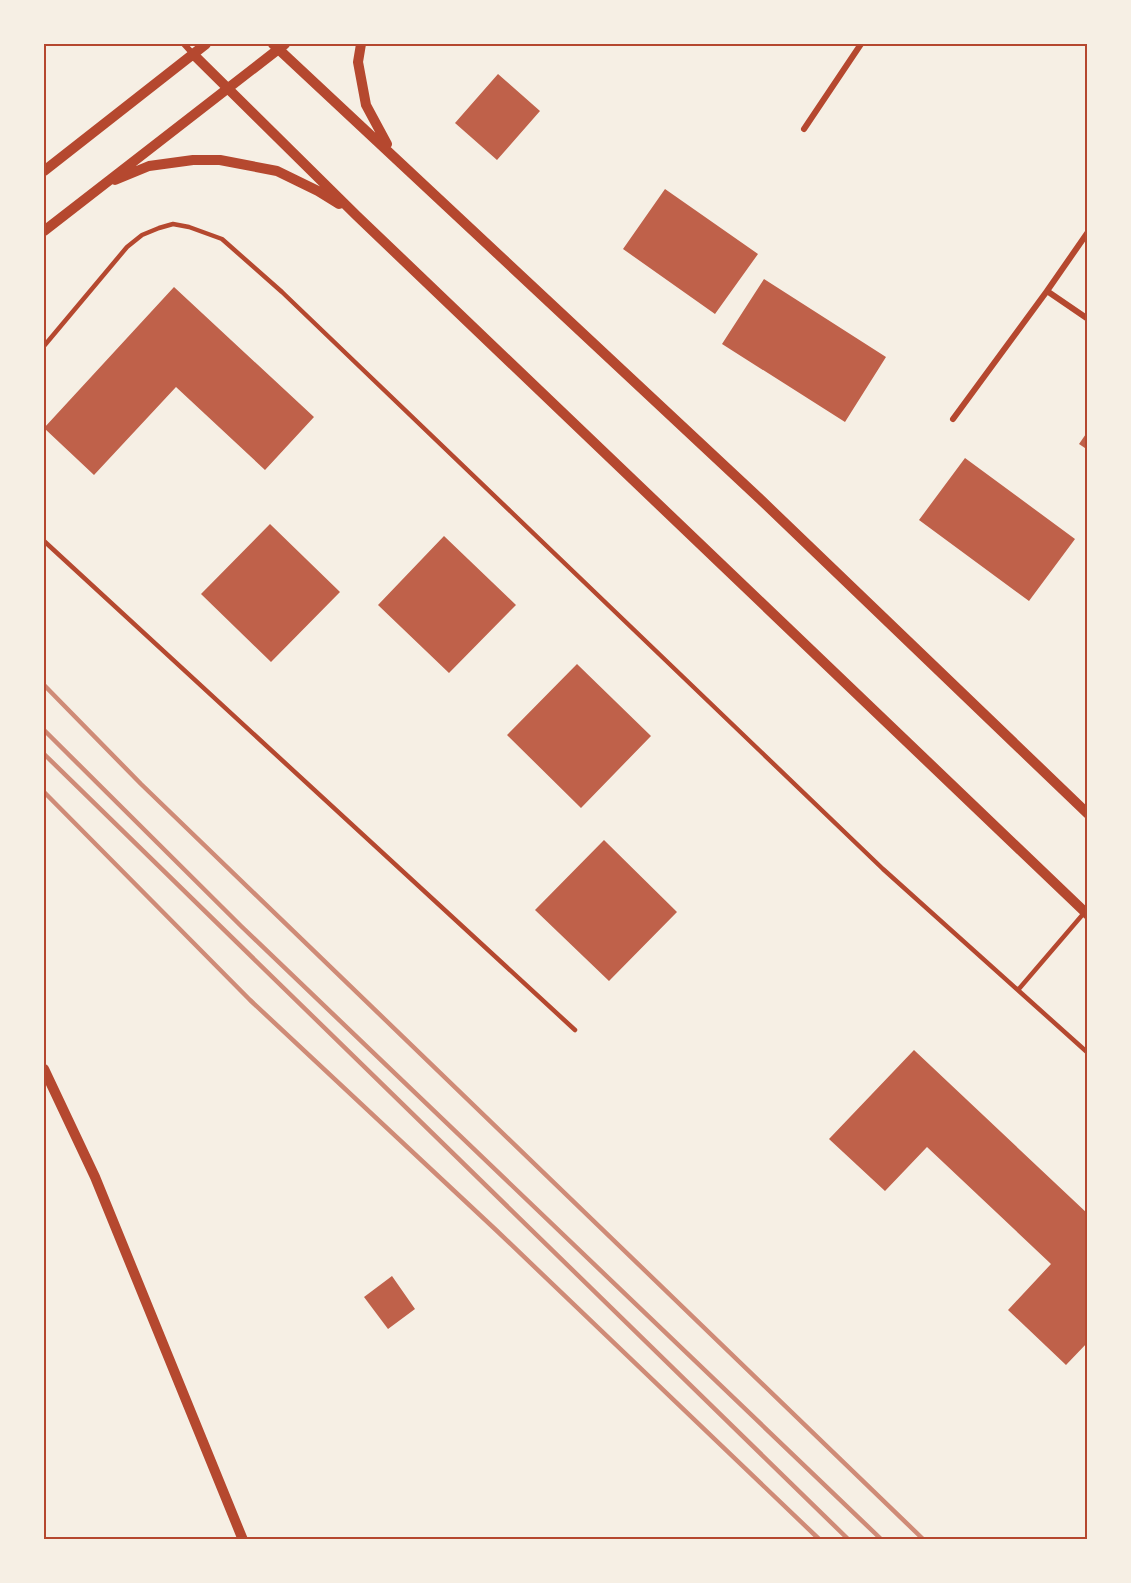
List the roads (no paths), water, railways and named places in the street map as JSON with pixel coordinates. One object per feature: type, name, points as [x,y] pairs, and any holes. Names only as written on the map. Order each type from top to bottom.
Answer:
[{"type":"street","points":[[184,44],[357,216],[1086,912]]},
{"type":"street","points":[[44,171],[206,44]]},
{"type":"street","points":[[361,44],[358,62],[366,105],[391,152]]},
{"type":"street","points":[[804,129],[861,44]]},
{"type":"street","points":[[44,231],[279,45],[760,499],[1088,814]]},
{"type":"street","points":[[103,184],[149,166],[193,160],[220,160],[277,171],[318,191],[357,216]]},
{"type":"street","points":[[953,419],[1088,232]]},
{"type":"street","points":[[1047,291],[1088,319]]},
{"type":"street","points":[[44,1069],[95,1177],[243,1539]]},
{"type":"lane","points":[[44,346],[127,247],[142,235],[174,224],[189,227],[222,240],[282,292],[883,868],[1088,1053]]},
{"type":"lane","points":[[44,541],[576,1030]]},
{"type":"lane","points":[[1018,990],[1086,912]]},
{"type":"railway","points":[[44,685],[141,784],[924,1540]]},
{"type":"railway","points":[[44,730],[241,926],[882,1540]]},
{"type":"railway","points":[[44,754],[849,1540]]},
{"type":"railway","points":[[44,792],[250,1000],[496,1230],[820,1540]]}]
